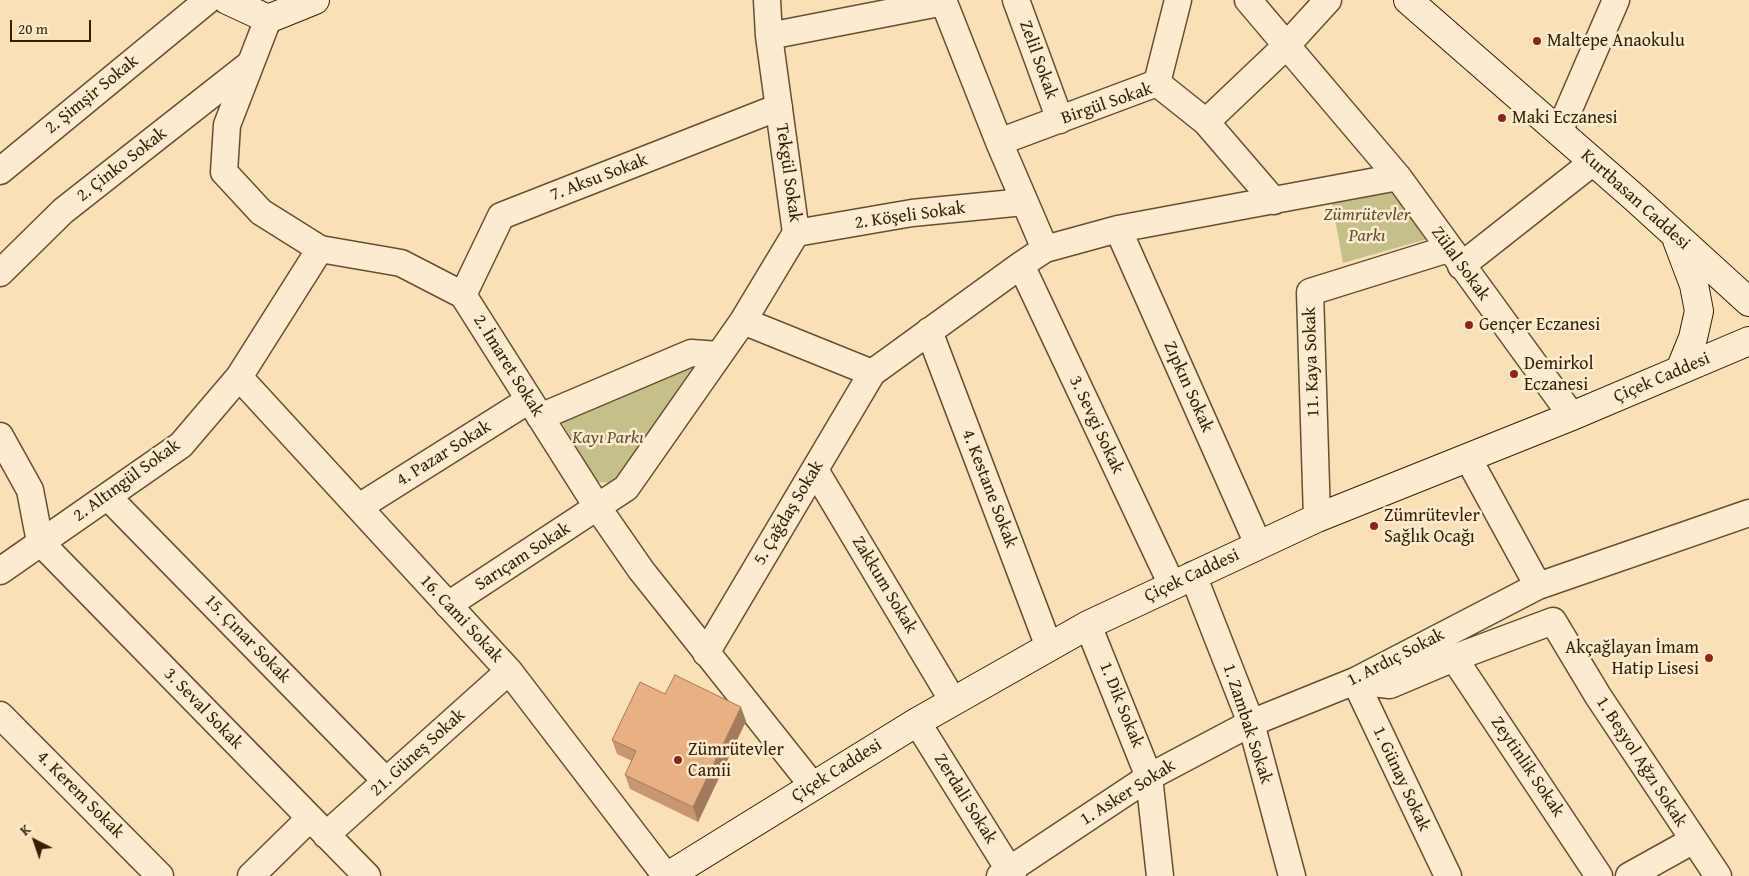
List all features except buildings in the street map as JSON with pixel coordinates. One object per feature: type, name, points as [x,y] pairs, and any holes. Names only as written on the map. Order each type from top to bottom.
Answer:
[{"type":"main road","points":[[227,0],[268,19],[315,0]]},
{"type":"main road","name":"Kurtbasan Caddesi","points":[[1408,0],[1749,302]]},
{"type":"main road","points":[[1676,236],[1694,285],[1698,310],[1693,338],[1680,370]]},
{"type":"main road","name":"Çiçek Caddesi","points":[[667,876],[917,722],[1088,625],[1317,518],[1572,416],[1749,341]]},
{"type":"street","name":"2. Şimşir Sokak","points":[[0,171],[208,0]]},
{"type":"street","name":"Tekgül Sokak","points":[[598,508],[626,488],[743,320],[796,233],[769,36],[767,0]]},
{"type":"street","points":[[1157,84],[1178,0]]},
{"type":"street","name":"Zülal Sokak","points":[[1248,0],[1398,177],[1454,257],[1572,416]]},
{"type":"street","points":[[1206,122],[1286,46],[1328,0]]},
{"type":"street","points":[[1559,132],[1616,0]]},
{"type":"street","points":[[769,36],[943,1],[999,142],[1045,249],[1118,229],[1398,177]]},
{"type":"street","name":"Zelil Sokak","points":[[1019,2],[1060,120]]},
{"type":"street","name":"2. İmaret Sokak","points":[[268,19],[227,125],[224,172],[261,212],[320,249],[401,263],[463,295],[598,508],[641,570],[813,786]]},
{"type":"street","name":"2. Çinko Sokak","points":[[0,273],[63,211],[251,64]]},
{"type":"street","name":"Birgül Sokak","points":[[999,142],[1157,84],[1206,122],[1274,201]]},
{"type":"street","name":"7. Aksu Sokak","points":[[463,295],[500,216],[779,107]]},
{"type":"street","points":[[1454,257],[1593,162]]},
{"type":"street","name":"2. Köşeli Sokak","points":[[796,233],[912,213],[1024,202]]},
{"type":"street","name":"Zıpkın Sokak","points":[[1118,229],[1258,544]]},
{"type":"street","name":"2. Altıngül Sokak","points":[[0,571],[181,445],[239,377],[320,249]]},
{"type":"street","name":"5. Çağdaş Sokak","points":[[706,653],[872,373],[1021,264],[1045,249]]},
{"type":"street","name":"11. Kaya Sokak","points":[[1317,518],[1310,292],[1454,257]]},
{"type":"street","name":"3. Sevgi Sokak","points":[[1021,264],[1182,580]]},
{"type":"street","points":[[743,320],[872,373]]},
{"type":"street","name":"4. Kestane Sokak","points":[[929,331],[1049,646]]},
{"type":"street","points":[[535,408],[691,353],[719,355]]},
{"type":"street","name":"16. Cami Sokak","points":[[239,377],[509,671],[667,876]]},
{"type":"street","name":"4. Pazar Sokak","points":[[359,507],[535,408]]},
{"type":"street","points":[[0,436],[30,490],[40,542]]},
{"type":"street","points":[[1468,458],[1538,586]]},
{"type":"street","name":"Zakkum Sokak","points":[[815,470],[953,701]]},
{"type":"street","name":"15. Çınar Sokak","points":[[108,497],[386,781]]},
{"type":"street","name":"Sarıçam Sokak","points":[[448,605],[598,508]]},
{"type":"street","name":"1. Ardıç Sokak","points":[[1251,723],[1355,681],[1538,586],[1749,513]]},
{"type":"street","name":"3. Seval Sokak","points":[[40,542],[367,876]]},
{"type":"street","name":"1. Zambak Sokak","points":[[1182,580],[1251,723],[1292,876]]},
{"type":"street","name":"1. Beşyol Ağzı Sokak","points":[[1355,681],[1390,685],[1454,658],[1553,621],[1598,696],[1692,841],[1718,876]]},
{"type":"street","name":"1. Dik Sokak","points":[[1088,625],[1149,777],[1160,876]]},
{"type":"street","name":"Zeytinlik Sokak","points":[[1454,658],[1599,876]]},
{"type":"street","name":"21. Güneş Sokak","points":[[318,826],[386,781],[509,671]]},
{"type":"street","name":"1. Günay Sokak","points":[[1355,681],[1448,876]]},
{"type":"street","name":"4. Kerem Sokak","points":[[0,715],[160,876]]},
{"type":"street","name":"Zerdali Sokak","points":[[917,722],[1008,874]]},
{"type":"street","name":"1. Asker Sokak","points":[[1008,874],[1149,777],[1251,723]]},
{"type":"street","points":[[250,876],[318,826]]},
{"type":"street","points":[[1629,876],[1692,841]]},
{"type":"green space","name":"Zümrütevler Parkı","points":[[1395,190],[1431,238],[1343,263],[1332,202]]},
{"type":"green space","name":"Kayı Parkı","points":[[695,364],[617,483],[597,482],[561,421]]},
{"type":"place","name":"Maltepe Anaokulu","points":[[1537,41]]},
{"type":"place","name":"Maki Eczanesi","points":[[1502,118]]},
{"type":"place","name":"Gençer Eczanesi","points":[[1469,325]]},
{"type":"place","name":"Demirkol Eczanesi","points":[[1514,374]]},
{"type":"place","name":"Zümrütevler Sağlık Ocağı","points":[[1374,526]]},
{"type":"place","name":"Akçağlayan İmam Hatip Lisesi","points":[[1709,658]]},
{"type":"place","name":"Zümrütevler Camii","points":[[678,760]]}]
